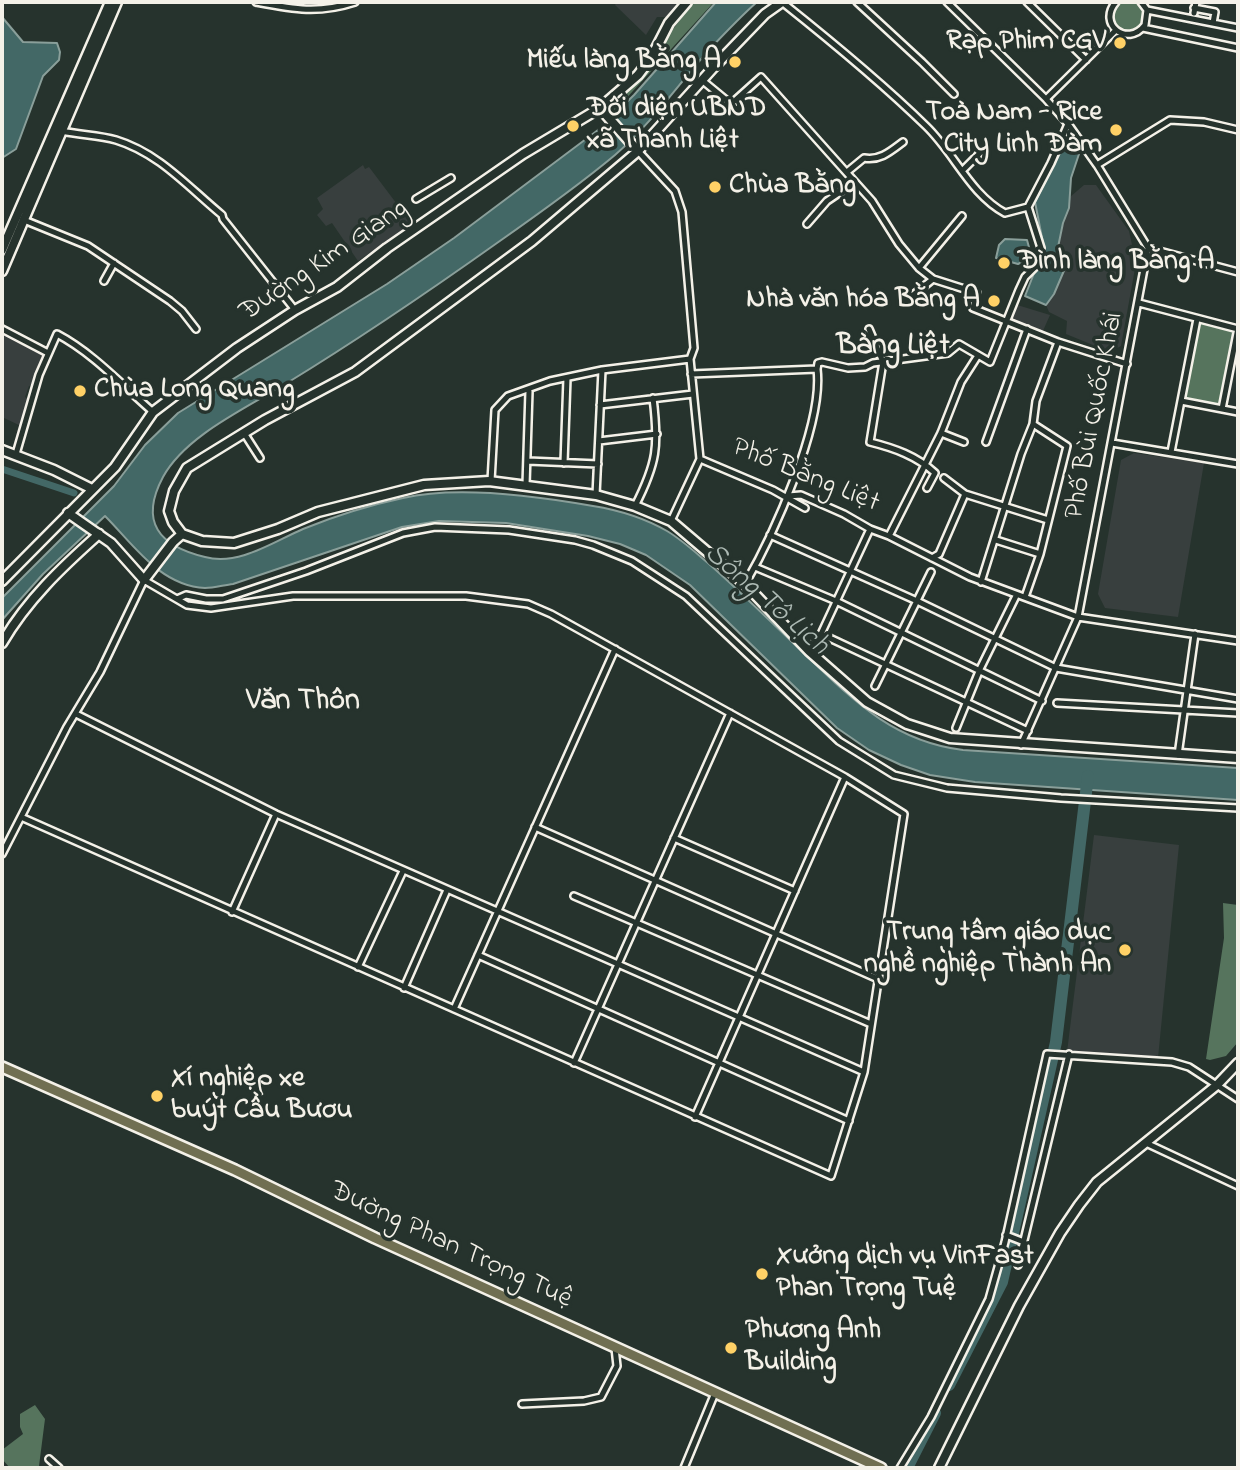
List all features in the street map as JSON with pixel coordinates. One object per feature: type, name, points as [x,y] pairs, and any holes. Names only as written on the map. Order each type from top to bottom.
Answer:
[{"type":"main road","name":"Đường Phan Trọng Tuệ","points":[[2,1067],[235,1170],[375,1238],[881,1468]]},
{"type":"street","points":[[2,250],[110,2]]},
{"type":"street","points":[[2,271],[117,2]]},
{"type":"street","points":[[256,2],[328,10],[355,2]]},
{"type":"street","name":"Đường Kim Giang","points":[[2,581],[115,467],[153,412],[237,348],[295,310],[337,287],[387,248],[523,154],[602,110],[638,75],[651,58],[669,23],[687,2]]},
{"type":"street","points":[[1028,207],[1005,212],[989,204],[927,127],[851,58],[782,2],[765,14],[638,149],[532,241],[355,372],[244,433],[187,468],[174,491],[169,512],[183,534],[202,541],[234,543],[318,512],[424,485],[491,481],[596,495],[635,506],[671,521],[745,584],[808,650],[867,702],[907,724],[950,738],[1238,758]]},
{"type":"street","points":[[857,2],[954,94]]},
{"type":"street","points":[[947,2],[1068,124],[1097,164],[1148,248],[1238,272]]},
{"type":"street","points":[[1027,2],[1086,60]]},
{"type":"street","points":[[1116,2],[1110,16],[1116,30]]},
{"type":"street","points":[[1116,30],[1132,34],[1143,28],[1147,21],[1147,10],[1141,2]]},
{"type":"street","points":[[1195,8],[1215,12],[1213,23]]},
{"type":"street","points":[[1147,10],[1238,28]]},
{"type":"street","points":[[1143,28],[1238,48]]},
{"type":"street","points":[[1046,99],[1116,30]]},
{"type":"street","points":[[703,81],[731,104],[761,77],[872,201],[899,244],[919,268],[933,279],[977,293],[973,308],[1058,342],[1127,364]]},
{"type":"street","points":[[602,110],[638,149]]},
{"type":"street","points":[[1097,164],[1171,120],[1204,122],[1238,130]]},
{"type":"street","points":[[745,584],[788,496],[810,426],[817,392],[818,362],[848,368],[865,367],[873,363],[948,354],[959,344],[990,362],[1026,277],[1035,267],[1041,248],[1028,207],[1068,124]]},
{"type":"street","points":[[62,131],[115,140],[150,155],[188,184],[222,215],[295,310]]},
{"type":"street","points":[[847,172],[864,158],[870,160],[883,156],[903,142]]},
{"type":"street","name":"Phố Bằng Liệt","points":[[638,149],[675,191],[680,201],[694,348],[690,359],[700,459],[788,496],[801,495],[981,582],[1078,617],[1238,640]]},
{"type":"street","points":[[963,170],[981,152]]},
{"type":"street","points":[[416,199],[451,178]]},
{"type":"street","points":[[807,224],[827,201],[855,182]]},
{"type":"street","points":[[919,268],[962,216]]},
{"type":"street","points":[[23,220],[88,246],[114,262],[170,301],[182,311],[195,329]]},
{"type":"street","name":"Phố Bùi Quốc Khái","points":[[1021,744],[1078,617],[1148,248]]},
{"type":"street","points":[[104,281],[114,262]]},
{"type":"street","points":[[906,299],[933,279]]},
{"type":"street","points":[[1139,303],[1238,329],[1222,409]]},
{"type":"street","points":[[1171,452],[1197,319]]},
{"type":"street","points":[[2,329],[48,353]]},
{"type":"street","points":[[869,329],[883,362],[870,442],[895,448],[925,464],[935,473],[927,488]]},
{"type":"street","points":[[986,442],[1027,329]]},
{"type":"street","points":[[16,454],[39,375],[57,334],[74,343],[100,364],[153,412]]},
{"type":"street","points":[[981,582],[1034,424],[1036,401],[1058,342]]},
{"type":"street","points":[[889,536],[941,433],[961,383],[977,356]]},
{"type":"street","points":[[491,481],[495,410],[508,396],[550,382],[602,370],[690,359]]},
{"type":"street","points":[[691,374],[817,369]]},
{"type":"street","points":[[596,495],[602,370]]},
{"type":"street","points":[[564,463],[567,378]]},
{"type":"street","points":[[526,485],[529,391]]},
{"type":"street","points":[[600,404],[693,394]]},
{"type":"street","points":[[635,506],[652,473],[657,434],[653,398]]},
{"type":"street","points":[[1181,401],[1238,412]]},
{"type":"street","points":[[1025,597],[1040,554],[1067,446],[1034,424]]},
{"type":"street","points":[[244,433],[260,458]]},
{"type":"street","points":[[941,433],[964,442]]},
{"type":"street","points":[[599,441],[657,434]]},
{"type":"street","points":[[1112,443],[1238,464]]},
{"type":"street","points":[[2,450],[54,470],[92,489]]},
{"type":"street","points":[[671,521],[700,459]]},
{"type":"street","points":[[528,461],[598,464]]},
{"type":"street","points":[[944,478],[965,494],[1048,520]]},
{"type":"street","points":[[932,558],[939,554],[965,494]]},
{"type":"street","points":[[788,496],[805,508]]},
{"type":"street","points":[[22,817],[831,1176],[864,1072],[904,814],[845,777],[551,614],[528,604],[466,596],[293,596],[211,608],[187,605],[120,556],[111,543],[68,513]]},
{"type":"street","points":[[177,599],[186,595],[223,599],[306,571],[403,533],[435,527],[509,530],[575,540],[632,561],[686,596],[839,741],[894,775],[947,788],[1061,798],[1238,808]]},
{"type":"street","points":[[808,650],[821,634],[870,529]]},
{"type":"street","points":[[2,643],[15,620],[51,578],[97,533]]},
{"type":"street","points":[[2,854],[100,671],[147,576],[173,542],[183,534]]},
{"type":"street","points":[[770,535],[917,601],[1056,668],[1238,699]]},
{"type":"street","points":[[996,540],[1040,554]]},
{"type":"street","points":[[755,567],[836,601],[1042,701]]},
{"type":"street","points":[[875,686],[931,572]]},
{"type":"street","points":[[956,728],[980,669],[1016,596]]},
{"type":"street","points":[[821,634],[1028,731]]},
{"type":"street","points":[[1178,755],[1195,634]]},
{"type":"street","points":[[454,1009],[615,649]]},
{"type":"street","points":[[1057,703],[1238,713]]},
{"type":"street","points":[[76,713],[276,814],[864,1072]]},
{"type":"street","points":[[574,1063],[730,713]]},
{"type":"street","points":[[695,1117],[845,777]]},
{"type":"street","points":[[232,912],[276,814]]},
{"type":"street","points":[[535,827],[878,979]]},
{"type":"street","points":[[674,838],[795,891]]},
{"type":"street","points":[[358,967],[401,870]]},
{"type":"street","points":[[404,988],[447,890]]},
{"type":"street","points":[[574,896],[871,1024]]},
{"type":"street","points":[[478,956],[720,1061],[849,1121]]},
{"type":"street","points":[[900,1468],[931,1417],[989,1299],[1010,1237],[1047,1054],[1172,1062],[1189,1067],[1238,1099]]},
{"type":"street","points":[[1018,1265],[1069,1054]]},
{"type":"street","points":[[939,1468],[1019,1306],[1060,1233],[1097,1182],[1217,1085],[1238,1063]]},
{"type":"street","points":[[1145,1142],[1238,1186]]},
{"type":"street","points":[[1010,1237],[1024,1242]]},
{"type":"street","points":[[522,1404],[584,1401],[601,1397],[617,1366],[615,1348]]},
{"type":"street","points":[[684,1468],[715,1393]]},
{"type":"street","points":[[49,1460],[60,1468]]},
{"type":"shaded area","points":[[617,2],[678,2],[666,17],[657,17],[646,35],[615,5]]},
{"type":"shaded area","points":[[363,165],[365,169],[369,167],[412,224],[358,261],[332,223],[326,226],[317,215],[323,209],[317,198]]},
{"type":"shaded area","points":[[1084,185],[1096,185],[1129,231],[1136,263],[1121,346],[1110,352],[1066,334],[1067,321],[1049,312],[1046,305],[1066,266],[1057,252],[1070,197]]},
{"type":"shaded area","points":[[1014,304],[1050,315],[1042,333],[1008,319]]},
{"type":"shaded area","points":[[2,333],[44,355],[33,385],[29,386],[25,397],[29,400],[21,426],[2,417]]},
{"type":"shaded area","points":[[1134,453],[1204,463],[1178,617],[1105,608],[1098,594],[1121,460]]},
{"type":"shaded area","name":"Trung tâm giáo dục nghề nghiệp Thành An","points":[[1094,835],[1179,845],[1158,1058],[1067,1052]]},
{"type":"green space","points":[[693,2],[714,2],[612,114],[606,108],[656,59],[663,43]]},
{"type":"green space","points":[[1116,2],[1141,2],[1144,5],[1147,21],[1137,33],[1116,30],[1110,11]]},
{"type":"green space","points":[[1197,319],[1238,329],[1222,409],[1181,401]]},
{"type":"green space","points":[[1223,903],[1238,905],[1238,1042],[1226,1056],[1210,1060],[1206,1059],[1224,938]]},
{"type":"green space","points":[[35,1405],[45,1419],[39,1466],[10,1468],[2,1459],[2,1450],[23,1434],[20,1414]]},
{"type":"water","points":[[716,2],[757,2],[708,51],[628,143],[557,200],[419,297],[202,435],[186,448],[163,477],[156,493],[153,507],[158,530],[176,546],[218,559],[243,556],[303,529],[353,511],[425,494],[498,493],[612,510],[650,523],[678,538],[861,705],[917,739],[963,750],[1238,768],[1238,800],[975,782],[930,775],[901,765],[869,750],[837,728],[690,585],[646,555],[620,544],[588,536],[506,523],[439,521],[402,527],[233,584],[205,588],[174,580],[161,572],[137,551],[105,516],[43,574],[2,620],[2,598],[114,486],[145,445],[178,413],[387,284],[454,238],[598,130],[634,95]]},
{"type":"water","points":[[2,17],[23,42],[57,43],[60,52],[59,60],[43,76],[16,149],[2,158]]},
{"type":"water","points":[[1066,141],[1079,154],[1071,178],[1069,208],[1057,252],[1066,266],[1046,305],[1025,296],[1044,248],[1035,202]]},
{"type":"water","points":[[1005,239],[1027,240],[1030,251],[1028,259],[1018,264],[996,258],[999,245]]},
{"type":"waterway","points":[[2,469],[74,493]]},
{"type":"waterway","points":[[949,1385],[1002,1282],[1056,1042],[1088,776]]},
{"type":"waterway","points":[[907,1468],[935,1413]]},
{"type":"place","name":"Rạp Phim CGV","points":[[1120,43]]},
{"type":"place","name":"Miếu làng Bằng A","points":[[735,62]]},
{"type":"place","name":"Đối diện UBND xã Thanh Liệt","points":[[573,126]]},
{"type":"place","name":"Toà Nam - Rice City Linh Đàm","points":[[1116,130]]},
{"type":"place","name":"Chùa Bằng","points":[[715,187]]},
{"type":"place","name":"Đình làng Bằng A","points":[[1004,263]]},
{"type":"place","name":"Nhà văn hóa Bằng A","points":[[994,301]]},
{"type":"place","name":"Chùa Long Quang","points":[[80,391]]},
{"type":"place","name":"Trung tâm giáo dục nghề nghiệp Thành An","points":[[1125,950]]},
{"type":"place","name":"Xí nghiệp xe buýt Cầu Bươu","points":[[157,1096]]},
{"type":"place","name":"Xưởng dịch vụ VinFast Phan Trọng Tuệ","points":[[762,1274]]},
{"type":"place","name":"Phương Anh Building","points":[[731,1348]]},
{"type":"district","name":"Bàng Liệt","points":[[893,348]]},
{"type":"district","name":"Văn Thôn","points":[[303,703]]},
{"type":"water label","name":"Sông Tô Lịch","points":[[765,601]]}]
